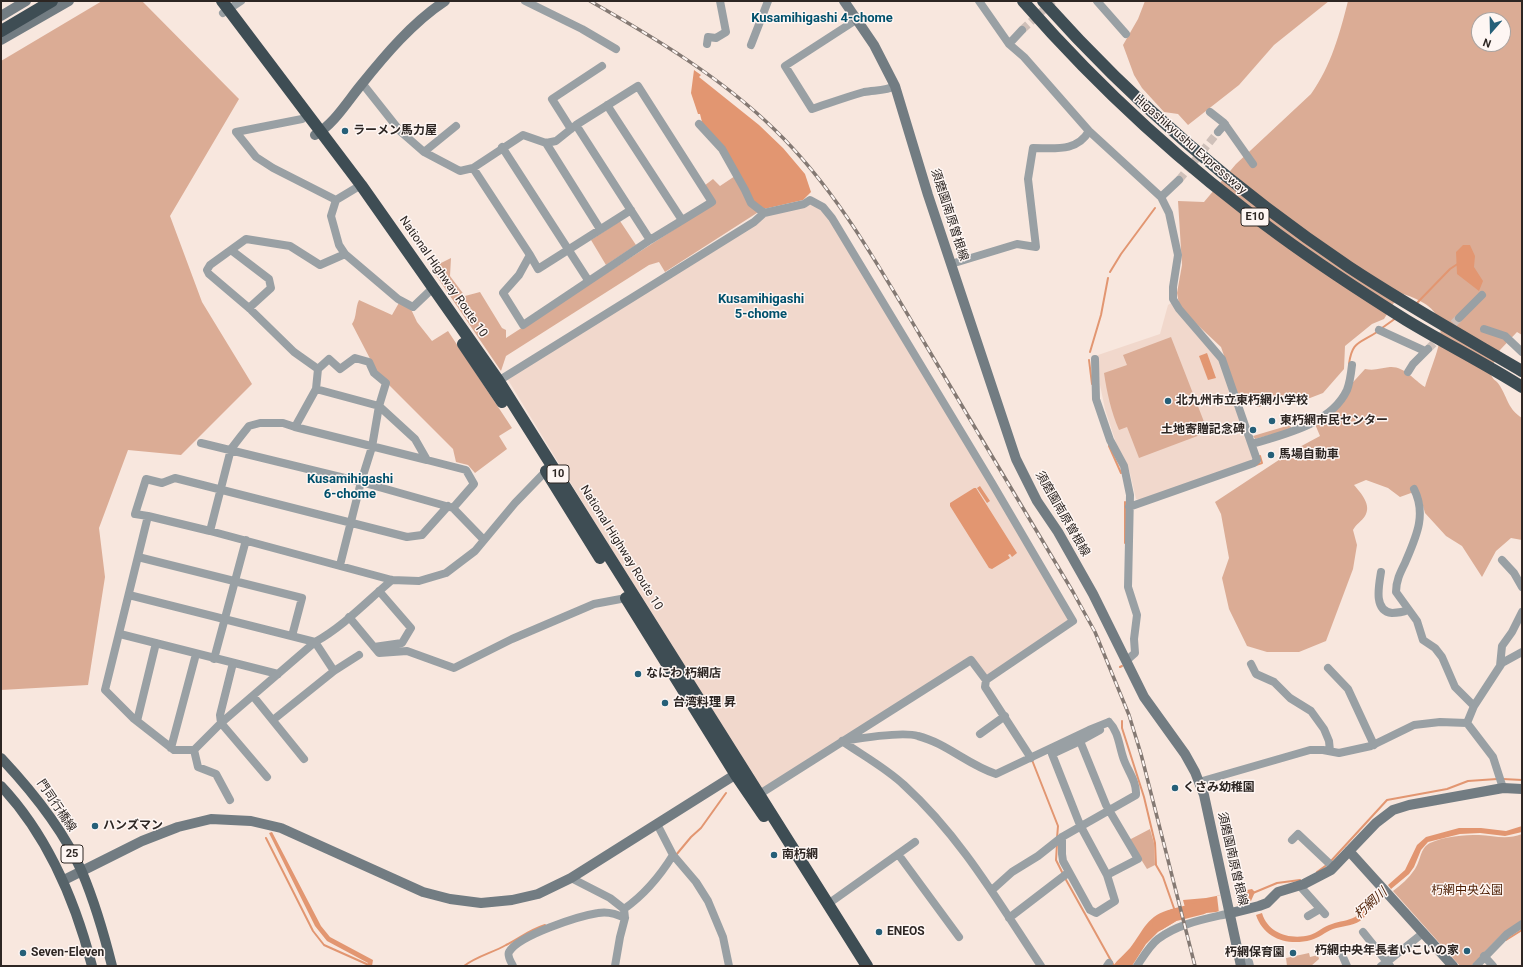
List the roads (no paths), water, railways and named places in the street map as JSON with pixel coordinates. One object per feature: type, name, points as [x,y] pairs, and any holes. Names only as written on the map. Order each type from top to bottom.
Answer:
[{"type":"highway","points":[[1,23],[38,1]]},
{"type":"highway","points":[[1,31],[52,1]]},
{"type":"highway","name":"National Highway Route 10","points":[[213,1],[224,8],[358,187],[495,383],[739,772]]},
{"type":"highway","name":"Higashikyushu Expressway","points":[[1023,1],[1098,82],[1157,137],[1220,191],[1280,236],[1344,280],[1407,320],[1522,387]]},
{"type":"highway","name":"Higashikyushu Expressway","points":[[1042,1],[1106,68],[1166,126],[1229,180],[1290,226],[1349,267],[1414,308],[1522,371]]},
{"type":"highway","name":"National Highway Route 10","points":[[224,8],[302,119],[318,133]]},
{"type":"highway","name":"National Highway Route 10","points":[[495,383],[546,471],[626,598],[739,772],[828,904],[867,966]]},
{"type":"highway","name":"National Highway Route 10","points":[[756,797],[858,966]]},
{"type":"main road","name":"門司行橋線","points":[[1,758],[30,789],[57,828],[82,871],[101,923],[112,966]]},
{"type":"main road","name":"25","points":[[1,786],[15,800],[40,836],[64,880],[85,938],[92,966]]},
{"type":"street","points":[[1,16],[26,1]]},
{"type":"street","points":[[1,40],[69,1]]},
{"type":"street","points":[[224,8],[241,1]]},
{"type":"street","points":[[318,133],[414,26],[433,9],[445,1]]},
{"type":"street","points":[[525,1],[582,29],[616,49]]},
{"type":"street","points":[[706,44],[708,37],[716,38],[726,32],[720,1]]},
{"type":"street","points":[[751,45],[768,1]]},
{"type":"street","name":"須磨園南原曽根線","points":[[844,1],[874,45],[895,86],[928,195],[1016,459],[1037,501],[1058,532],[1093,594],[1150,708],[1185,754],[1199,782],[1204,795],[1244,965]]},
{"type":"street","points":[[979,1],[1009,44],[1024,58],[1089,131],[1161,198],[1170,213],[1178,255],[1173,287],[1173,299],[1184,315],[1222,359],[1257,460],[1254,463],[1129,507]]},
{"type":"street","points":[[1097,1],[1126,34]]},
{"type":"street","points":[[856,20],[786,66],[812,109],[846,96],[895,86]]},
{"type":"street","points":[[1009,44],[1022,30]]},
{"type":"street","points":[[602,66],[552,99],[574,126],[650,240]]},
{"type":"street","points":[[362,83],[400,131],[424,152],[460,171],[473,168],[502,147],[523,135],[546,143],[556,141],[574,126],[638,86],[712,202],[588,280],[523,325],[503,294],[519,275],[530,254]]},
{"type":"street","points":[[607,105],[682,220]]},
{"type":"street","points":[[1210,112],[1225,124],[1253,164]]},
{"type":"street","points":[[302,119],[236,132],[256,157],[273,168],[336,200]]},
{"type":"street","points":[[699,124],[722,149],[745,190],[751,204],[764,213]]},
{"type":"street","points":[[1218,132],[1225,124]]},
{"type":"street","points":[[424,152],[456,126]]},
{"type":"street","points":[[951,264],[1017,244],[1036,247],[1028,179],[1034,148],[1071,147],[1085,138],[1089,131]]},
{"type":"street","points":[[546,143],[600,229]]},
{"type":"street","points":[[502,147],[588,280]]},
{"type":"street","points":[[473,168],[530,254],[538,269],[630,210]]},
{"type":"street","points":[[1161,198],[1179,180]]},
{"type":"street","points":[[358,187],[336,200],[331,216],[339,245],[345,254],[398,299],[413,307],[430,290]]},
{"type":"street","points":[[495,383],[754,222],[764,213],[804,204],[810,200],[822,208],[832,218],[992,483],[1073,621],[986,680]]},
{"type":"street","points":[[318,369],[289,347],[249,308],[209,274],[207,270],[210,265],[246,239],[290,246],[320,265],[345,254]]},
{"type":"street","points":[[231,250],[269,279],[271,288],[249,308]]},
{"type":"street","points":[[1459,318],[1482,295]]},
{"type":"street","points":[[1484,329],[1505,336],[1522,352]]},
{"type":"street","points":[[1379,330],[1427,350],[1413,364],[1408,372]]},
{"type":"street","points":[[295,427],[316,390],[318,369],[329,359],[340,369],[355,358],[369,362],[374,373],[386,383],[379,406],[372,447],[361,482],[340,565]]},
{"type":"street","points":[[1095,359],[1096,399],[1110,440],[1124,466],[1130,495],[1128,587],[1137,615],[1134,639],[1135,653],[1126,660]]},
{"type":"street","points":[[1252,444],[1304,427],[1325,415],[1337,404],[1347,390],[1352,366]]},
{"type":"street","points":[[316,390],[379,406],[415,439],[427,460]]},
{"type":"street","points":[[210,531],[220,490],[231,449],[249,426],[260,423],[283,423],[466,470],[474,484],[422,535],[407,537],[220,490],[176,478],[162,483],[146,479],[135,514],[246,540],[392,580],[419,581],[446,573],[475,551],[483,539],[546,471]]},
{"type":"street","points":[[201,443],[231,449],[361,482],[451,507],[483,539]]},
{"type":"street","points":[[1414,489],[1419,502],[1421,517],[1396,585],[1396,592],[1417,621],[1424,640],[1435,648],[1442,657],[1455,687],[1474,706]]},
{"type":"street","points":[[148,516],[105,690],[137,721],[174,750],[194,750],[221,723],[315,642],[327,635],[392,580]]},
{"type":"street","points":[[214,659],[246,540]]},
{"type":"street","points":[[138,557],[302,598],[292,636]]},
{"type":"street","points":[[1502,560],[1514,573],[1522,587]]},
{"type":"street","points":[[1381,572],[1378,595],[1383,608],[1387,612],[1395,613],[1408,610]]},
{"type":"street","points":[[374,647],[402,643],[411,628],[380,591]]},
{"type":"street","points":[[129,595],[315,642],[334,671]]},
{"type":"street","points":[[349,617],[379,653],[407,652],[454,668],[512,639],[594,604],[626,598]]},
{"type":"street","points":[[1500,666],[1502,646],[1512,632],[1522,612]]},
{"type":"street","points":[[120,634],[278,674]]},
{"type":"street","points":[[137,721],[156,643]]},
{"type":"street","points":[[1467,723],[1474,706],[1502,663],[1522,652]]},
{"type":"street","points":[[171,748],[196,654]]},
{"type":"street","points":[[273,720],[334,671],[358,655]]},
{"type":"street","points":[[756,797],[971,660],[986,680],[985,686],[1031,758]]},
{"type":"street","points":[[233,663],[220,715],[221,723],[267,777]]},
{"type":"street","points":[[1251,664],[1256,674],[1274,682],[1290,698],[1311,711],[1324,729],[1329,741],[1330,751]]},
{"type":"street","points":[[1328,668],[1348,689],[1374,745]]},
{"type":"street","points":[[253,696],[304,759]]},
{"type":"street","points":[[980,734],[1005,716]]},
{"type":"street","points":[[842,741],[877,736],[917,735],[937,743],[971,764],[996,774],[1089,730],[1110,722]]},
{"type":"street","points":[[992,890],[1012,872],[1038,856],[1080,825],[1133,797],[1137,792],[1133,778],[1124,759],[1116,731],[1110,722]]},
{"type":"street","points":[[1061,838],[1066,875],[1090,910],[1096,913],[1114,901],[1107,875],[1080,825],[1052,754],[1080,741],[1105,727],[1110,722]]},
{"type":"street","points":[[1199,782],[1310,750],[1339,753],[1374,745],[1414,725],[1440,722],[1467,723]]},
{"type":"street","points":[[1467,723],[1493,757],[1501,782]]},
{"type":"street","points":[[842,741],[903,784],[942,824],[992,890],[1041,966]]},
{"type":"street","points":[[1080,741],[1109,809],[1138,859],[1107,875]]},
{"type":"street","points":[[194,750],[198,767],[216,774],[230,800]]},
{"type":"street","points":[[64,880],[142,841],[178,827],[211,820],[251,821],[281,828],[423,892],[450,899],[481,903],[512,900],[538,894],[571,878],[739,772]]},
{"type":"street","points":[[1137,966],[1157,940],[1173,930],[1186,924],[1231,912],[1255,908],[1267,903],[1278,892],[1319,878],[1330,864],[1350,851],[1376,823],[1392,810],[1409,804],[1501,782],[1522,789]]},
{"type":"street","points":[[657,824],[673,855],[696,882],[708,901],[723,937],[729,966]]},
{"type":"street","points":[[1292,840],[1298,834],[1330,864]]},
{"type":"street","points":[[828,904],[915,842]]},
{"type":"street","points":[[1350,851],[1453,966]]},
{"type":"street","points":[[898,854],[959,937]]},
{"type":"street","points":[[624,909],[652,885],[673,855]]},
{"type":"street","points":[[1009,918],[1066,875]]},
{"type":"street","points":[[571,878],[610,898],[624,909],[625,918],[615,966]]},
{"type":"street","points":[[1299,886],[1323,911],[1308,916]]},
{"type":"street","points":[[513,966],[508,956],[509,952],[523,940],[543,930],[599,913],[613,913],[625,918]]},
{"type":"street","points":[[1476,966],[1506,934],[1522,924]]},
{"type":"street","points":[[1363,932],[1386,965],[1423,933]]},
{"type":"street","points":[[1339,948],[1347,966]]},
{"type":"street","points":[[1484,956],[1493,966]]},
{"type":"water","points":[[694,70],[701,75],[699,77],[759,125],[783,148],[805,174],[811,192],[803,200],[764,209],[754,202],[702,122],[700,114],[698,114],[691,93]]},
{"type":"water","points":[[1463,245],[1470,245],[1475,256],[1474,267],[1483,281],[1479,291],[1457,274],[1456,252]]},
{"type":"water","points":[[1207,353],[1216,378],[1208,380],[1199,356]]},
{"type":"water","points":[[980,486],[990,501],[987,503],[977,488]]},
{"type":"water","points":[[976,488],[1017,553],[1012,557],[1010,554],[1008,555],[1010,558],[992,569],[989,568],[950,506],[950,503]]},
{"type":"water","points":[[1522,826],[1522,832],[1505,836],[1480,833],[1460,834],[1428,842],[1421,850],[1414,867],[1409,874],[1391,889],[1388,885],[1405,870],[1417,845],[1426,837],[1459,828],[1481,828],[1506,831]]},
{"type":"water","points":[[272,832],[321,926],[330,937],[373,960],[372,966],[368,966],[368,963],[327,941],[315,926],[269,833]]},
{"type":"water","points":[[1252,889],[1255,892],[1251,901],[1216,912],[1187,915],[1183,900],[1206,898]]},
{"type":"water","points":[[1378,892],[1382,896],[1366,916],[1357,923],[1333,929],[1314,939],[1302,942],[1286,941],[1271,935],[1265,930],[1256,915],[1262,913],[1269,926],[1281,934],[1295,937],[1310,935],[1329,925],[1355,917],[1362,912]]},
{"type":"water","points":[[1172,909],[1176,921],[1158,932],[1146,944],[1132,966],[1113,966],[1130,948],[1151,919]]},
{"type":"waterway","points":[[1110,272],[1121,254],[1155,208]]},
{"type":"waterway","points":[[1416,304],[1450,269],[1459,263]]},
{"type":"waterway","points":[[1090,352],[1101,315],[1108,278]]},
{"type":"waterway","points":[[1382,328],[1396,318]]},
{"type":"waterway","points":[[1349,364],[1354,347],[1361,341],[1377,332]]},
{"type":"waterway","points":[[1089,360],[1092,384]]},
{"type":"waterway","points":[[1109,446],[1121,473]]},
{"type":"waterway","points":[[1256,465],[1262,463],[1260,456]]},
{"type":"waterway","points":[[1125,502],[1125,543]]},
{"type":"waterway","points":[[1122,721],[1122,728],[1144,797],[1155,843],[1156,865],[1163,877],[1176,914]]},
{"type":"waterway","points":[[1032,760],[1058,826],[1057,838]]},
{"type":"waterway","points":[[1331,861],[1387,800],[1447,789],[1468,781],[1497,779]]},
{"type":"waterway","points":[[1503,779],[1522,780]]},
{"type":"waterway","points":[[676,855],[691,837],[701,828],[726,793]]},
{"type":"waterway","points":[[266,838],[313,931],[324,945],[371,966]]},
{"type":"waterway","points":[[1057,844],[1056,860],[1063,874]]},
{"type":"waterway","points":[[1317,872],[1328,864]]},
{"type":"waterway","points":[[1065,878],[1114,966]]},
{"type":"waterway","points":[[1253,893],[1277,883],[1300,880]]},
{"type":"waterway","name":"朽網川","points":[[1159,924],[1174,915],[1202,908]]},
{"type":"waterway","points":[[464,966],[545,925]]},
{"type":"waterway","points":[[1506,940],[1522,930]]},
{"type":"tunnel","points":[[1022,30],[1053,1]]},
{"type":"tunnel","points":[[1179,180],[1218,132]]},
{"type":"tunnel","points":[[1428,349],[1459,318]]},
{"type":"railway","points":[[590,1],[639,29],[687,60],[733,93],[754,111],[775,130],[818,177],[837,202],[872,255],[1073,592],[1095,632],[1129,715],[1141,754],[1195,966]]},
{"type":"place","name":"ラーメン馬力屋","points":[[345,131]]},
{"type":"place","name":"北九州市立東朽網小学校","points":[[1168,401]]},
{"type":"place","name":"東朽網市民センター","points":[[1272,421]]},
{"type":"place","name":"土地寄贈記念碑","points":[[1253,430]]},
{"type":"place","name":"馬場自動車","points":[[1271,455]]},
{"type":"place","name":"なにわ 朽網店","points":[[638,674]]},
{"type":"place","name":"台湾料理 昇","points":[[665,703]]},
{"type":"place","name":"くさみ幼稚園","points":[[1175,788]]},
{"type":"place","name":"ハンズマン","points":[[95,826]]},
{"type":"place","name":"南朽網","points":[[774,855]]},
{"type":"place","name":"ENEOS","points":[[879,932]]},
{"type":"place","name":"朽網中央年長者いこいの家","points":[[1467,951]]},
{"type":"place","name":"Seven-Eleven","points":[[23,953]]},
{"type":"place","name":"朽網保育園","points":[[1293,953]]},
{"type":"district","name":"Kusamihigashi 4-chome","points":[[822,19]]},
{"type":"district","name":"Kusamihigashi 5-chome","points":[[761,308]]},
{"type":"district","name":"Kusamihigashi 6-chome","points":[[350,488]]},
{"type":"park label","name":"朽網中央公園","points":[[1467,891]]}]
